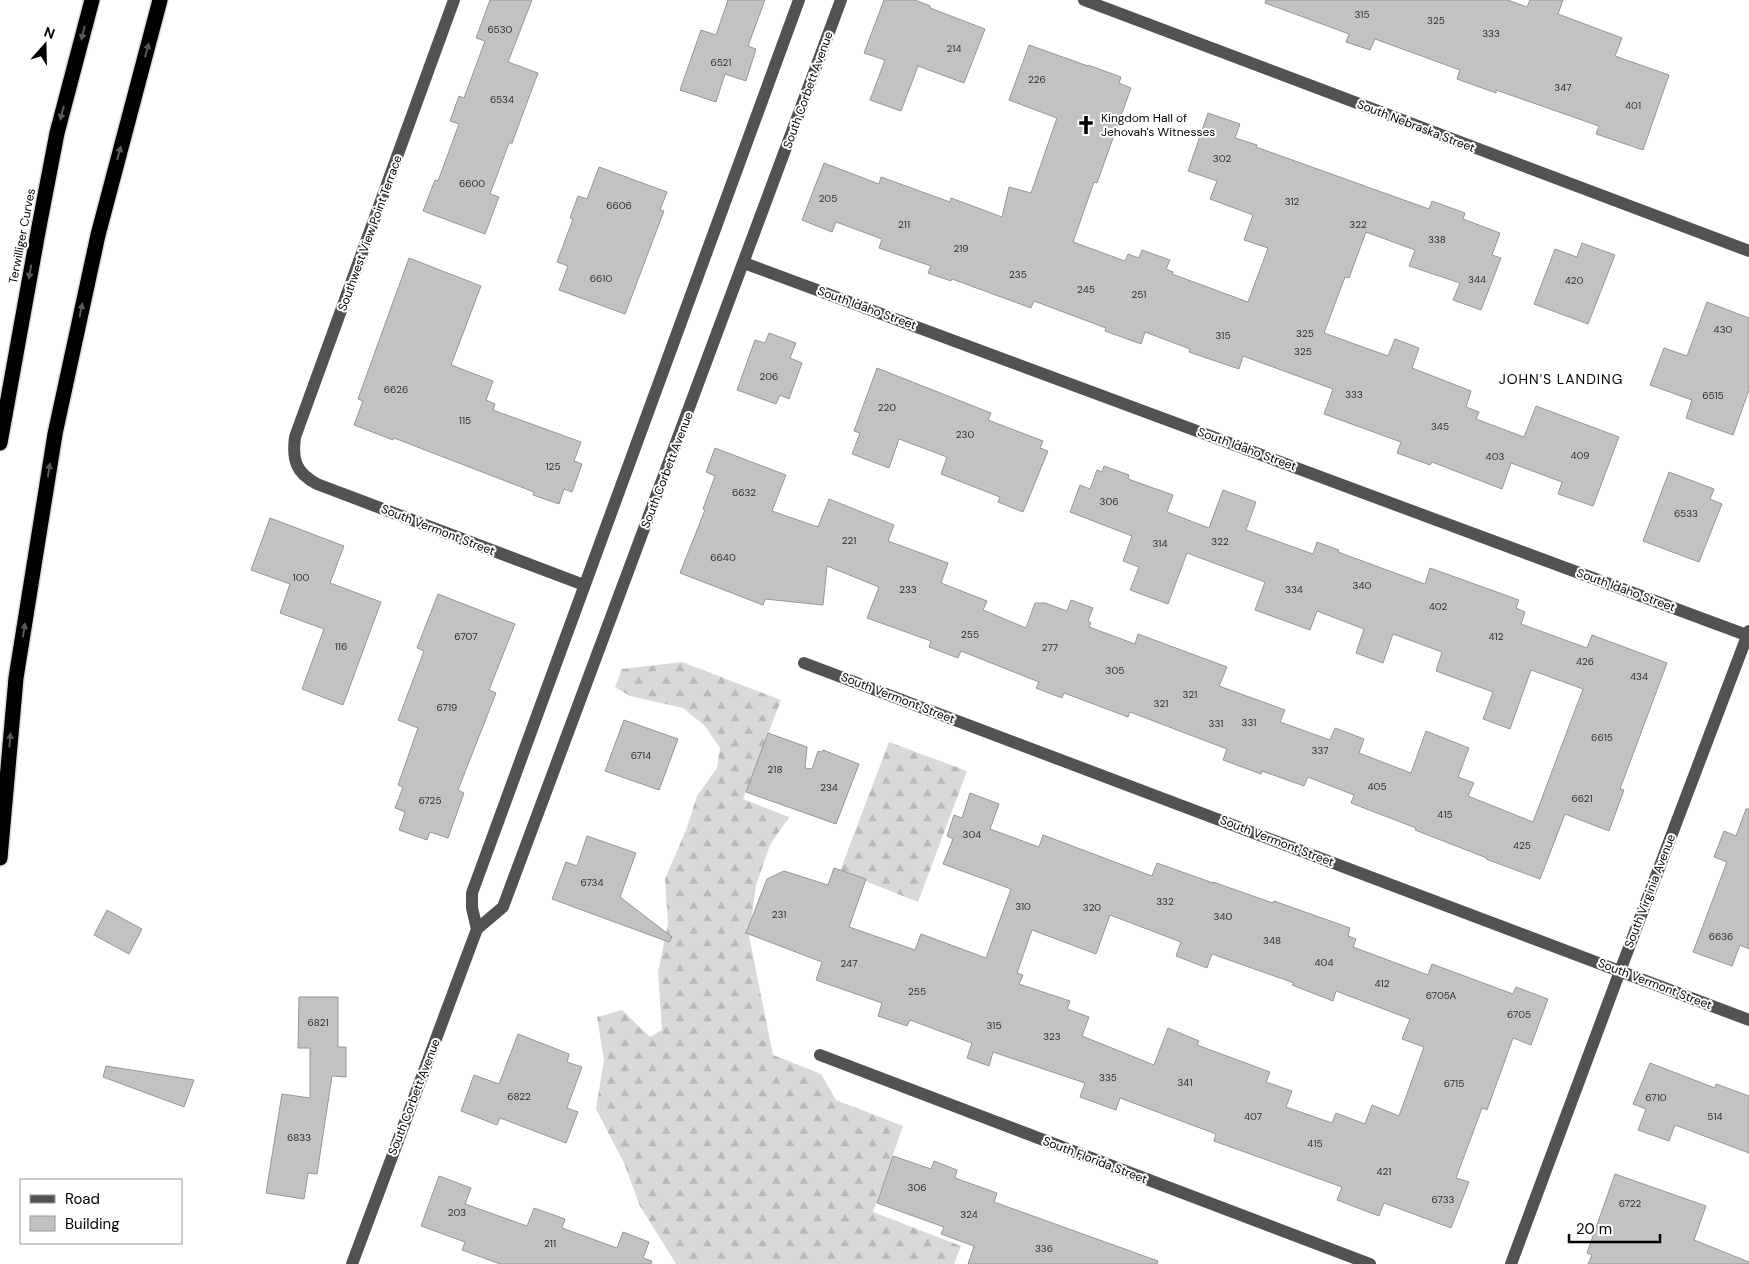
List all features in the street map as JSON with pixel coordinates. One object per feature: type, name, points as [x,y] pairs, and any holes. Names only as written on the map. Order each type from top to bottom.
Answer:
[{"type":"highway","name":"Terwilliger Curves","points":[[0,443],[39,223],[57,134],[92,0]]},
{"type":"highway","points":[[0,858],[16,678],[55,434],[98,235],[160,0]]},
{"type":"street","name":"Southwest View Point Terrace","points":[[297,467],[293,450],[295,438],[454,0]]},
{"type":"street","points":[[477,929],[472,908],[472,893],[799,0]]},
{"type":"street","name":"South Corbett Avenue","points":[[352,1264],[477,929],[503,907],[841,0]]},
{"type":"street","name":"South Nebraska Street","points":[[1084,0],[1749,251]]},
{"type":"street","name":"South Idaho Street","points":[[744,263],[1749,634]]},
{"type":"street","name":"South Vermont Street","points":[[297,467],[306,478],[317,484],[584,585]]},
{"type":"street","name":"South Virginia Avenue","points":[[1511,1264],[1620,971],[1749,634]]},
{"type":"street","name":"South Vermont Street","points":[[804,663],[1749,1020]]},
{"type":"street","name":"South Florida Street","points":[[820,1056],[1370,1264]]},
{"type":"green space","points":[[682,662],[781,700],[743,799],[789,817],[770,845],[756,885],[749,936],[773,1055],[821,1074],[836,1100],[903,1126],[873,1212],[961,1246],[954,1264],[676,1264],[640,1206],[624,1163],[596,1109],[604,1060],[597,1017],[622,1010],[650,1037],[662,1030],[658,972],[668,924],[665,879],[686,830],[697,796],[717,768],[720,748],[705,726],[683,708],[630,696],[615,687],[622,669]]},
{"type":"green space","points":[[889,742],[967,771],[918,902],[840,871]]},
{"type":"building","points":[[490,0],[532,0],[508,62],[538,73],[512,143],[509,143],[490,194],[499,197],[485,234],[423,211],[435,180],[438,181],[459,124],[450,121],[459,96],[464,98],[485,41],[476,38]]},
{"type":"building","points":[[728,0],[765,0],[748,46],[756,49],[746,81],[725,74],[716,102],[680,90],[701,30],[716,35]]},
{"type":"building","points":[[884,0],[915,0],[930,6],[930,8],[985,29],[964,83],[918,66],[901,111],[870,100],[885,60],[864,53]]},
{"type":"building","points":[[1266,0],[1508,0],[1527,7],[1530,0],[1563,0],[1558,14],[1622,38],[1615,56],[1669,75],[1643,150],[1596,134],[1599,126],[1496,90],[1496,93],[1457,79],[1460,70],[1375,39],[1370,50],[1346,42],[1349,34],[1265,3]]},
{"type":"building","points":[[1029,45],[1121,77],[1119,83],[1131,88],[1097,183],[1094,182],[1073,242],[1125,261],[1128,254],[1139,258],[1142,250],[1170,260],[1166,269],[1173,272],[1172,274],[1248,302],[1268,248],[1244,240],[1253,215],[1210,199],[1217,181],[1188,171],[1208,113],[1240,124],[1235,138],[1257,145],[1256,147],[1429,209],[1432,201],[1465,213],[1463,219],[1500,233],[1492,255],[1501,258],[1481,310],[1453,300],[1460,283],[1409,266],[1415,250],[1366,232],[1349,278],[1345,277],[1324,333],[1388,356],[1395,339],[1419,348],[1412,368],[1471,391],[1466,407],[1479,412],[1476,419],[1524,437],[1536,406],[1619,437],[1593,506],[1558,494],[1562,482],[1511,463],[1502,489],[1432,462],[1430,465],[1397,453],[1401,442],[1324,414],[1333,389],[1243,356],[1239,369],[1189,352],[1190,349],[1145,332],[1141,344],[1105,331],[1106,328],[1034,301],[1031,308],[952,279],[951,281],[928,273],[931,266],[879,248],[882,239],[836,222],[832,232],[802,220],[824,163],[879,184],[881,177],[950,202],[951,198],[1002,217],[1009,187],[1031,193],[1057,118],[1009,100]]},
{"type":"building","points":[[599,167],[667,192],[660,210],[664,211],[625,314],[559,290],[568,266],[557,262],[573,219],[570,218],[578,196],[587,199]]},
{"type":"building","points":[[1582,243],[1615,255],[1588,324],[1534,304],[1555,249],[1577,257]]},
{"type":"building","points":[[409,258],[481,286],[451,365],[493,381],[486,400],[495,404],[493,410],[581,442],[574,461],[582,464],[572,492],[564,489],[559,504],[533,495],[534,492],[394,438],[393,440],[354,425],[363,401],[358,399]]},
{"type":"building","points":[[1707,302],[1749,318],[1749,390],[1733,435],[1686,418],[1692,400],[1650,385],[1664,348],[1687,356]]},
{"type":"building","points":[[769,333],[796,343],[790,358],[802,363],[789,399],[780,395],[776,404],[737,390],[755,340],[765,343]]},
{"type":"building","points":[[877,368],[991,413],[988,420],[1043,441],[1040,448],[1048,451],[1023,512],[998,502],[1000,497],[941,474],[947,457],[899,439],[889,468],[852,454],[860,433],[854,431]]},
{"type":"building","points":[[715,448],[786,475],[772,511],[818,527],[829,499],[894,525],[888,541],[948,563],[941,583],[987,601],[983,610],[1026,628],[1035,603],[1045,603],[1067,611],[1071,600],[1093,608],[1088,621],[1091,623],[1089,627],[1135,644],[1138,634],[1227,667],[1219,686],[1285,710],[1280,722],[1330,740],[1335,728],[1364,739],[1359,753],[1411,773],[1426,731],[1469,748],[1458,777],[1474,783],[1468,796],[1533,822],[1583,689],[1531,670],[1510,729],[1483,719],[1493,692],[1436,671],[1442,652],[1393,634],[1383,663],[1356,653],[1364,629],[1317,611],[1310,630],[1255,610],[1265,582],[1187,553],[1168,604],[1130,590],[1139,567],[1123,561],[1132,536],[1070,512],[1080,485],[1090,489],[1097,470],[1102,472],[1104,466],[1129,475],[1128,479],[1173,495],[1167,512],[1209,528],[1223,490],[1256,502],[1246,530],[1313,554],[1317,542],[1339,550],[1338,552],[1425,584],[1430,568],[1519,600],[1516,608],[1525,612],[1521,624],[1587,648],[1592,635],[1667,663],[1620,789],[1624,790],[1609,831],[1565,814],[1540,879],[1486,859],[1415,830],[1416,828],[1351,803],[1354,795],[1308,777],[1304,786],[1262,771],[1261,774],[1223,760],[1227,749],[1130,712],[1128,717],[1064,693],[1062,698],[1036,688],[1039,682],[961,651],[958,658],[929,647],[931,641],[867,618],[879,587],[827,566],[823,605],[765,599],[763,605],[680,573],[705,510],[703,509],[715,476],[706,472]]},
{"type":"building","points":[[1669,472],[1714,489],[1710,499],[1722,504],[1699,562],[1643,541]]},
{"type":"building","points":[[270,518],[344,546],[330,583],[381,602],[343,705],[302,689],[324,629],[280,613],[290,584],[251,570]]},
{"type":"building","points":[[438,594],[515,624],[489,690],[496,693],[458,790],[464,793],[448,838],[430,832],[427,840],[399,830],[405,812],[395,808],[403,787],[398,785],[418,728],[398,720],[424,651],[417,648]]},
{"type":"building","points":[[624,720],[678,739],[659,790],[605,771]]},
{"type":"building","points":[[768,733],[807,747],[805,768],[812,769],[818,751],[822,752],[823,750],[859,764],[836,824],[746,792]]},
{"type":"building","points":[[970,793],[999,804],[990,829],[1039,847],[1043,835],[1152,876],[1157,863],[1350,928],[1348,936],[1356,939],[1353,947],[1428,975],[1432,964],[1513,994],[1516,987],[1548,999],[1531,1045],[1513,1038],[1487,1110],[1482,1108],[1456,1178],[1469,1182],[1451,1228],[1384,1203],[1379,1216],[1337,1200],[1342,1187],[1214,1141],[1216,1134],[1120,1098],[1116,1110],[1080,1097],[1085,1083],[993,1052],[989,1066],[967,1058],[972,1043],[910,1020],[907,1026],[878,1016],[882,1003],[816,980],[822,962],[746,933],[767,879],[784,871],[828,885],[834,868],[866,879],[849,927],[915,950],[921,934],[986,958],[1011,889],[943,864],[953,839],[947,836],[954,815],[962,818]],"holes":[[[1110,915],[1181,942],[1176,956],[1207,968],[1212,954],[1294,983],[1292,985],[1333,1001],[1336,991],[1410,1019],[1402,1039],[1424,1047],[1399,1116],[1372,1105],[1365,1124],[1336,1113],[1332,1123],[1286,1107],[1292,1091],[1266,1082],[1270,1072],[1197,1045],[1199,1041],[1168,1028],[1154,1065],[1082,1036],[1089,1017],[1067,1009],[1070,1001],[1019,984],[1023,975],[1017,973],[1032,930],[1096,954]]]},
{"type":"building","points":[[1746,809],[1749,809],[1749,949],[1740,945],[1732,966],[1693,952],[1727,862],[1714,857],[1724,831],[1736,836]]},
{"type":"building","points":[[587,836],[636,853],[620,897],[672,937],[669,942],[552,899],[566,862],[577,866]]},
{"type":"building","points":[[107,910],[142,929],[129,954],[94,935]]},
{"type":"building","points":[[299,997],[338,997],[338,1047],[346,1047],[346,1077],[332,1076],[317,1174],[308,1173],[304,1199],[266,1193],[282,1094],[310,1098],[310,1048],[298,1048]]},
{"type":"building","points":[[518,1034],[569,1054],[567,1062],[582,1067],[567,1108],[578,1112],[566,1143],[500,1118],[497,1125],[461,1111],[474,1075],[499,1084]]},
{"type":"building","points":[[1650,1063],[1715,1088],[1716,1084],[1749,1096],[1749,1153],[1675,1125],[1669,1141],[1638,1130],[1646,1109],[1633,1104]]},
{"type":"building","points":[[106,1066],[194,1080],[184,1107],[103,1077]]},
{"type":"building","points":[[893,1156],[931,1169],[934,1161],[957,1170],[955,1178],[997,1193],[994,1202],[1158,1261],[1157,1264],[968,1264],[974,1246],[941,1234],[944,1227],[877,1203]]},
{"type":"building","points":[[1615,1174],[1706,1206],[1694,1240],[1749,1262],[1749,1264],[1588,1264],[1592,1255],[1587,1253]]},
{"type":"building","points":[[439,1176],[471,1188],[465,1204],[527,1226],[534,1208],[565,1219],[562,1228],[617,1248],[623,1232],[649,1242],[643,1258],[652,1261],[651,1264],[500,1264],[462,1250],[465,1242],[421,1226]]},
{"type":"place","name":"Kingdom Hall of Jehovah's Witnesses","points":[[1086,125]]},
{"type":"district","name":"JOHN'S LANDING","points":[[1561,379]]}]
